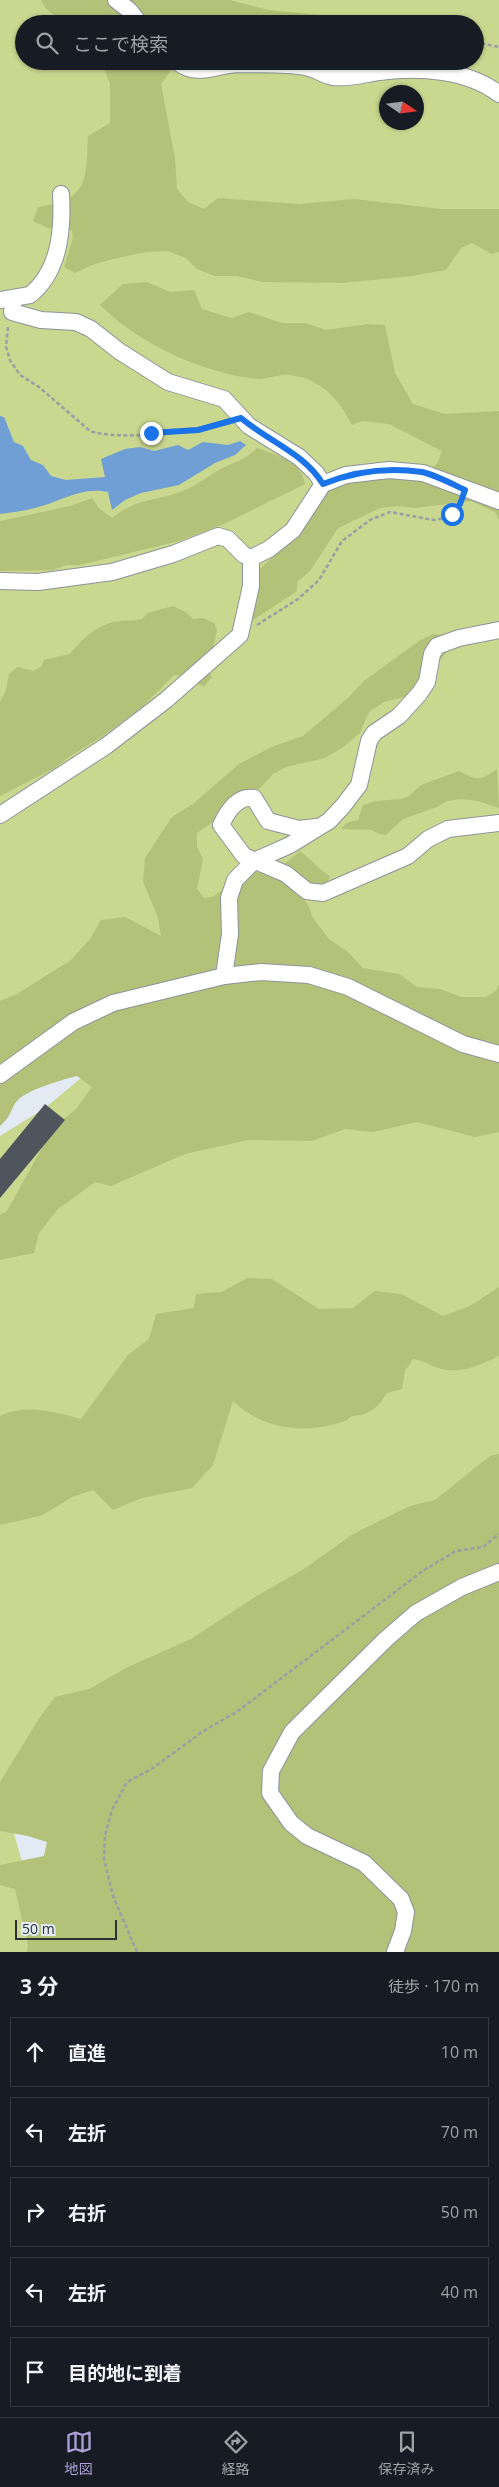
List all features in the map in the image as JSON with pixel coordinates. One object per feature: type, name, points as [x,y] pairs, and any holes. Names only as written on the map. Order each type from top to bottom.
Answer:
[{"type":"street","points":[[116,0],[133,15]]},
{"type":"street","points":[[190,70],[205,70]]},
{"type":"street","points":[[314,70],[334,77],[396,71],[439,72],[480,82],[499,94]]},
{"type":"street","points":[[9,304],[35,291],[55,258],[62,225],[62,194]]},
{"type":"street","points":[[9,304],[41,320],[76,322],[91,329],[119,351],[168,382],[224,399],[241,418],[299,457],[316,473],[323,484]]},
{"type":"street","points":[[0,582],[38,582],[112,572],[173,554],[218,536],[228,539],[244,555],[251,558],[269,549],[293,530],[323,484],[346,475],[389,470],[424,473],[465,490],[499,501]]},
{"type":"street","points":[[0,815],[106,746],[166,700],[240,635],[251,586],[251,558]]},
{"type":"street","points":[[224,976],[230,934],[229,898],[235,880],[254,861],[290,845],[334,816],[359,785],[369,741],[374,733],[399,716],[427,682],[432,654],[437,646],[468,636],[499,630]]},
{"type":"street","points":[[317,827],[281,826],[268,820],[254,798],[248,797],[240,800],[225,815],[221,825],[244,856],[286,874],[307,891],[324,892],[408,856],[428,839],[448,829],[499,824]]},
{"type":"street","points":[[0,1075],[73,1022],[113,1003],[224,976],[262,972],[309,975],[348,987],[463,1044],[499,1054]]},
{"type":"street","points":[[395,1952],[403,1931],[406,1912],[401,1899],[364,1863],[308,1836],[291,1823],[270,1792],[271,1771],[292,1732],[416,1613],[462,1587],[499,1572]]},
{"type":"path","points":[[484,44],[499,47]]},
{"type":"path","points":[[9,304],[6,347],[10,360],[20,375],[39,387],[55,403],[90,431],[100,435],[117,435],[198,430],[241,418]]},
{"type":"path","points":[[240,635],[298,599],[319,580],[342,542],[370,520],[390,512],[434,520],[446,518],[460,504],[465,490]]},
{"type":"path","points":[[137,1952],[113,1896],[104,1860],[105,1835],[112,1810],[127,1782],[153,1768],[202,1732],[238,1711],[424,1570],[456,1551],[483,1547],[499,1534]]},
{"type":"green space","points":[[0,0],[499,0],[499,1046],[0,1065]]},
{"type":"green space","points":[[41,0],[230,0],[269,10],[318,15],[54,15],[46,9]]},
{"type":"green space","points":[[105,70],[171,70],[161,84],[175,158],[177,189],[188,202],[204,209],[218,198],[300,204],[354,199],[442,209],[499,209],[499,252],[492,254],[472,243],[461,248],[446,270],[412,276],[343,283],[262,282],[237,276],[215,276],[197,269],[186,258],[168,251],[146,252],[113,259],[92,265],[75,273],[64,267],[73,238],[72,230],[48,228],[33,221],[38,207],[55,204],[67,199],[76,193],[81,185],[87,165],[88,136],[110,123],[110,84]]},
{"type":"green space","points":[[147,282],[170,292],[194,290],[202,309],[231,318],[249,312],[282,323],[305,323],[326,330],[368,324],[385,325],[395,373],[413,404],[445,414],[499,411],[499,520],[495,512],[471,501],[415,508],[397,506],[380,508],[338,528],[310,571],[297,582],[297,591],[247,624],[255,577],[260,569],[283,547],[327,489],[335,484],[432,468],[437,464],[442,451],[389,424],[362,421],[352,425],[341,407],[328,392],[301,377],[287,375],[260,379],[248,378],[218,371],[181,358],[130,330],[100,305],[123,284]]},
{"type":"green space","points":[[257,448],[279,456],[293,464],[303,476],[305,484],[224,524],[179,541],[80,565],[66,565],[53,570],[0,571],[0,521],[70,506],[92,498],[99,508],[112,518],[131,506],[191,487],[217,471],[244,458]]},
{"type":"green space","points":[[173,606],[186,612],[193,619],[203,618],[214,623],[217,630],[208,671],[212,677],[204,687],[184,676],[174,675],[143,706],[100,738],[55,768],[0,796],[0,702],[6,690],[9,674],[18,667],[33,671],[41,667],[44,660],[70,654],[89,634],[101,626],[117,621],[142,619],[148,613]]},
{"type":"green space","points":[[433,634],[444,635],[450,648],[412,695],[384,702],[369,712],[360,733],[342,748],[325,758],[286,767],[273,774],[259,789],[244,792],[216,820],[197,833],[197,847],[203,859],[197,889],[204,898],[212,897],[251,871],[262,872],[283,865],[300,851],[330,876],[327,883],[316,884],[300,893],[308,905],[313,918],[329,939],[347,951],[363,968],[399,974],[417,987],[440,989],[461,997],[486,997],[496,991],[499,984],[499,1132],[475,1137],[417,1122],[373,1132],[345,1129],[312,1141],[248,1140],[185,1154],[111,1186],[95,1182],[58,1209],[39,1233],[34,1253],[0,1260],[0,1215],[7,1211],[53,1128],[76,1109],[92,1087],[77,1076],[37,1089],[18,1100],[0,1126],[0,1001],[17,994],[71,960],[90,939],[101,920],[125,917],[161,936],[158,918],[143,881],[145,858],[172,817],[193,804],[239,764],[274,746],[303,736],[348,698],[364,681],[419,641]]},
{"type":"green space","points":[[497,769],[499,808],[478,801],[462,799],[447,801],[437,807],[403,819],[386,835],[372,830],[341,829],[346,823],[358,820],[363,805],[376,801],[401,799],[409,796],[421,785],[459,771],[471,777],[483,778]]},
{"type":"green space","points":[[499,1076],[499,1470],[13,1830],[48,1952],[0,1952],[0,1136],[45,1108],[81,1078]]},
{"type":"green space","points":[[247,1278],[272,1279],[319,1309],[353,1308],[375,1291],[401,1294],[443,1316],[470,1306],[499,1287],[499,1356],[472,1367],[457,1370],[438,1368],[413,1359],[405,1371],[402,1389],[387,1393],[377,1406],[369,1412],[352,1416],[340,1423],[318,1428],[292,1428],[266,1422],[243,1410],[233,1401],[213,1465],[192,1488],[142,1498],[113,1510],[93,1490],[72,1497],[43,1515],[0,1525],[0,1416],[10,1412],[30,1409],[81,1419],[128,1355],[149,1339],[156,1314],[194,1308],[196,1294],[222,1292]]},
{"type":"green space","points":[[499,1454],[499,1952],[27,1952],[28,1945],[15,1889],[0,1885],[0,1865],[44,1856],[47,1842],[28,1836],[0,1831],[0,1782],[38,1720],[55,1697],[89,1689],[128,1667],[191,1639],[255,1597],[304,1569],[353,1534],[410,1506],[435,1500],[490,1456]]},
{"type":"water","points":[[0,416],[4,417],[14,442],[23,446],[31,460],[43,465],[51,476],[66,480],[105,477],[101,459],[125,449],[140,447],[154,451],[178,445],[188,450],[203,442],[228,445],[240,441],[246,445],[235,455],[215,463],[179,485],[141,493],[125,500],[112,510],[108,492],[89,491],[31,509],[0,514]]},
{"type":"building","points":[[45,1104],[65,1120],[0,1198],[0,1159]]},
{"type":"route","points":[[151,433],[198,430],[241,418],[249,426],[299,457],[316,473],[323,484],[346,475],[366,471],[389,470],[424,473],[465,490],[460,504],[452,514]]}]
